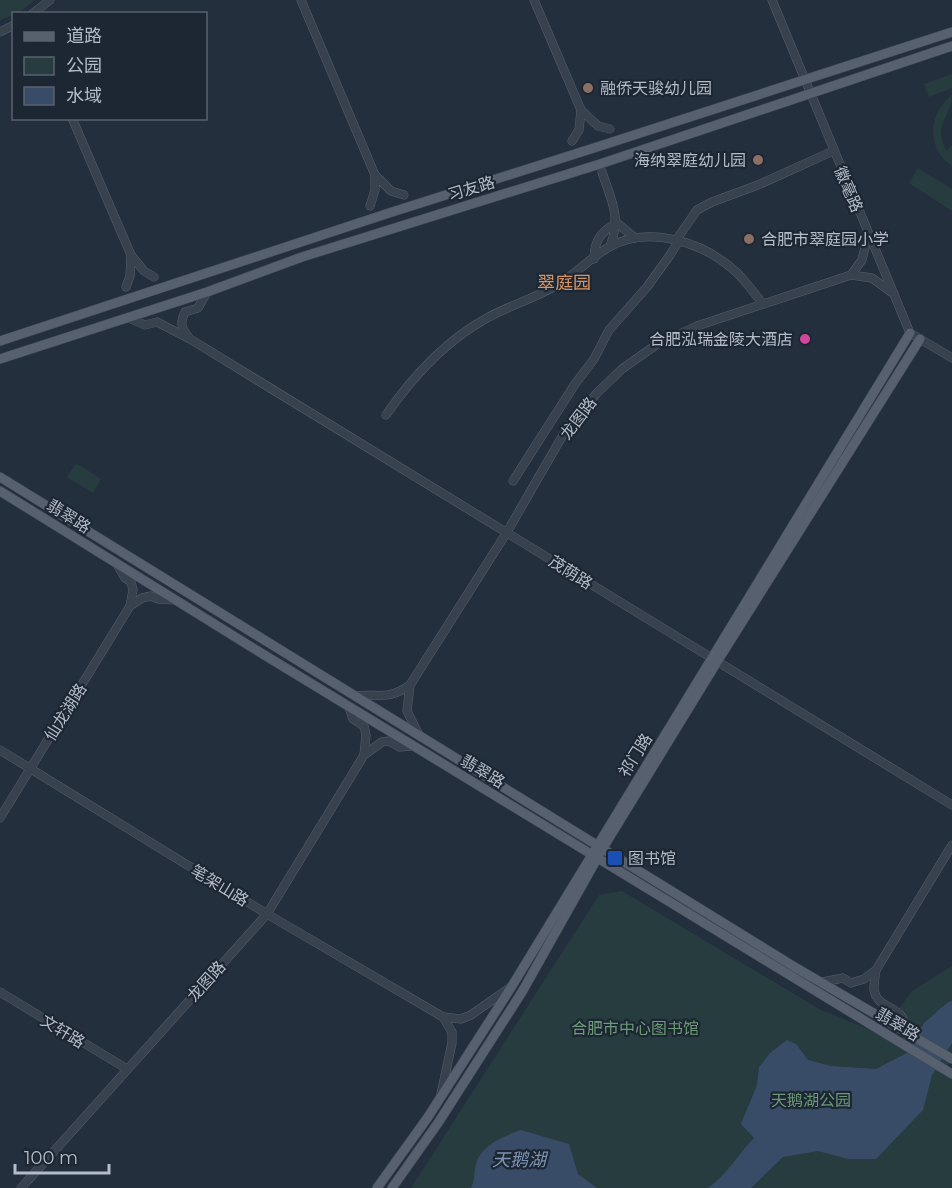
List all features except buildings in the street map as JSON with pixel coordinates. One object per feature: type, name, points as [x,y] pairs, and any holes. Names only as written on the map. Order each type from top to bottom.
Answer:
[{"type":"main road","name":"习友路","points":[[0,341],[952,32]]},
{"type":"main road","name":"习友路","points":[[0,359],[207,292],[313,254],[810,95],[952,46]]},
{"type":"main road","name":"祁门路","points":[[378,1188],[440,1098],[600,847],[715,660],[910,333]]},
{"type":"main road","name":"祁门路","points":[[715,660],[920,339]]},
{"type":"main road","name":"翡翠路","points":[[0,477],[600,847],[952,1059]]},
{"type":"main road","name":"翡翠路","points":[[0,492],[948,1072]]},
{"type":"main road","name":"祁门路","points":[[392,1188],[444,1114],[522,992],[594,856]]},
{"type":"street","points":[[35,12],[50,0]]},
{"type":"street","points":[[301,0],[375,175],[375,190],[370,206]]},
{"type":"street","points":[[534,0],[581,110],[598,126],[610,129]]},
{"type":"street","name":"徽毫路","points":[[771,0],[910,333]]},
{"type":"street","points":[[572,141],[579,130],[581,110]]},
{"type":"street","points":[[73,120],[131,255],[144,271],[154,277]]},
{"type":"street","points":[[513,481],[575,384],[594,359],[609,330],[647,287],[670,255],[688,221],[697,210],[712,201],[758,185],[833,151]]},
{"type":"street","points":[[602,172],[616,223],[616,232],[610,246]]},
{"type":"street","points":[[375,175],[392,190],[404,195]]},
{"type":"street","points":[[616,223],[635,238]]},
{"type":"street","points":[[594,258],[598,238],[616,223]]},
{"type":"street","points":[[868,233],[862,260],[851,275],[872,278],[895,294]]},
{"type":"street","points":[[386,415],[403,390],[438,352],[458,335],[550,289],[570,277],[610,246],[635,238],[655,237],[678,241],[710,252],[738,273],[763,304]]},
{"type":"street","points":[[126,287],[130,276],[131,255]]},
{"type":"street","name":"龙图路","points":[[411,685],[507,532],[567,428],[597,393],[622,369],[656,345],[722,317],[851,275]]},
{"type":"street","points":[[190,339],[182,328],[181,321],[185,312],[198,308],[207,292]]},
{"type":"street","name":"茂荫路","points":[[129,318],[145,325],[157,321],[190,339],[952,805]]},
{"type":"street","points":[[910,333],[952,358]]},
{"type":"street","points":[[116,563],[125,578],[131,582],[133,590],[130,606]]},
{"type":"street","points":[[130,606],[142,598],[151,596],[158,599],[177,600]]},
{"type":"street","name":"仙龙湖路","points":[[0,818],[130,606]]},
{"type":"street","points":[[355,696],[367,694],[383,697],[398,693],[411,685]]},
{"type":"street","points":[[411,685],[406,711],[420,736]]},
{"type":"street","points":[[349,707],[353,719],[364,726],[366,735],[364,755]]},
{"type":"street","points":[[364,755],[382,742],[389,741],[399,747],[414,746]]},
{"type":"street","name":"笔架山路","points":[[0,750],[267,914],[442,1017]]},
{"type":"street","name":"龙图路","points":[[21,1188],[267,914],[364,755]]},
{"type":"street","points":[[807,985],[843,978],[851,983],[864,979],[876,970],[952,845]]},
{"type":"street","points":[[876,970],[874,990],[878,1000],[900,1014],[905,1021],[906,1031]]},
{"type":"street","points":[[442,1017],[461,1019],[471,1015],[512,986]]},
{"type":"street","name":"文轩路","points":[[0,992],[127,1069]]},
{"type":"street","points":[[440,1098],[452,1043],[452,1032],[442,1017]]},
{"type":"green space","points":[[0,0],[34,0],[20,12],[12,12],[12,16],[0,20]]},
{"type":"green space","points":[[952,74],[952,88],[929,97],[924,84]]},
{"type":"green space","points":[[952,95],[941,134],[947,151],[952,145],[952,166],[938,150],[933,131],[938,111]]},
{"type":"green space","points":[[918,168],[952,189],[952,211],[909,183]]},
{"type":"green space","points":[[76,463],[101,479],[93,493],[67,477]]},
{"type":"green space","points":[[622,891],[821,1010],[900,1042],[906,1031],[897,1011],[912,991],[952,966],[952,1059],[945,1069],[952,1074],[952,1188],[411,1188],[599,895]]},
{"type":"water","points":[[952,1001],[952,1043],[932,1075],[923,1110],[876,1159],[848,1159],[818,1151],[783,1157],[751,1188],[708,1188],[721,1177],[754,1138],[741,1124],[757,1085],[759,1067],[770,1053],[787,1040],[796,1044],[808,1060],[831,1066],[876,1069],[907,1053],[924,1023]]},
{"type":"water","name":"天鹅湖","points":[[521,1130],[569,1144],[578,1174],[597,1188],[471,1188],[476,1164],[488,1146]]},
{"type":"place","name":"融侨天骏幼儿园","points":[[588,88]]},
{"type":"place","name":"海纳翠庭幼儿园","points":[[758,160]]},
{"type":"place","name":"合肥市翠庭园小学","points":[[749,239]]},
{"type":"place","name":"合肥泓瑞金陵大酒店","points":[[805,339]]},
{"type":"place","name":"图书馆","points":[[615,858]]},
{"type":"district","name":"翠庭园","points":[[564,283]]},
{"type":"park label","name":"合肥市中心图书馆","points":[[635,1028]]},
{"type":"park label","name":"天鹅湖公园","points":[[811,1100]]}]
